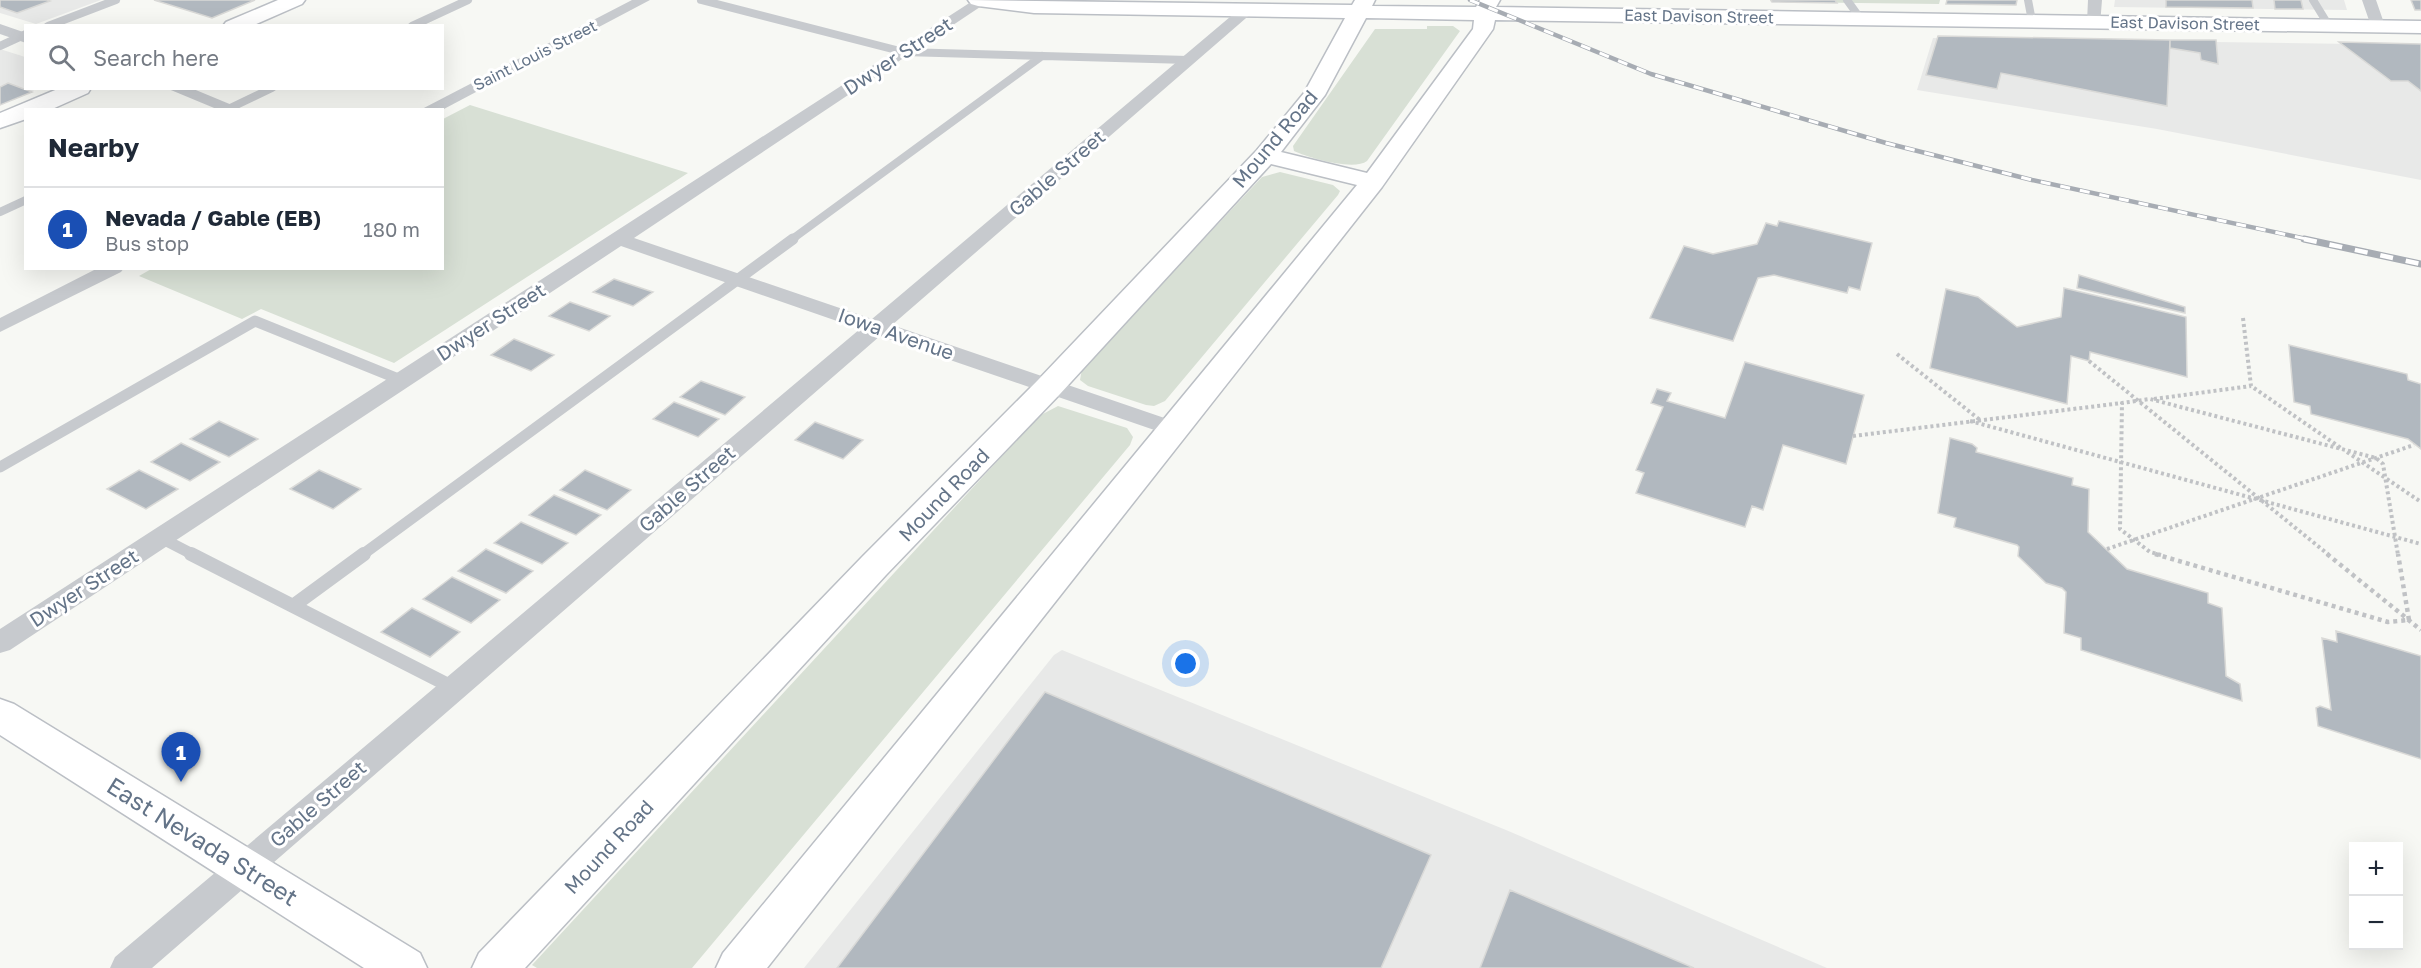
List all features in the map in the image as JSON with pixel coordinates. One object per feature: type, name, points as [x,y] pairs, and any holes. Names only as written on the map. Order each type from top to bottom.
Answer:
[{"type":"main road","points":[[238,24],[295,0]]},
{"type":"main road","name":"East Davison Street","points":[[980,0],[1014,6],[1252,4],[1487,7],[1614,15],[2421,27]]},
{"type":"main road","points":[[1573,0],[1614,15]]},
{"type":"main road","name":"Mound Road","points":[[495,968],[874,566],[1049,387],[1266,155],[1314,95],[1362,6]]},
{"type":"main road","points":[[739,968],[1373,182],[1483,29],[1487,7]]},
{"type":"main road","points":[[32,108],[75,90]]},
{"type":"main road","points":[[0,121],[24,111]]},
{"type":"main road","points":[[1266,155],[1373,182]]},
{"type":"main road","name":"East Nevada Street","points":[[0,715],[404,968]]},
{"type":"street","name":"Saint Louis Street","points":[[432,108],[643,0]]},
{"type":"street","name":"Dwyer Street","points":[[0,643],[980,0]]},
{"type":"street","points":[[2094,22],[2095,0]]},
{"type":"street","points":[[2368,0],[2377,26]]},
{"type":"street","name":"Gable Street","points":[[127,968],[1252,4]]},
{"type":"street","points":[[0,29],[24,36]]},
{"type":"street","points":[[179,90],[228,108]]},
{"type":"street","name":"Iowa Avenue","points":[[618,239],[1174,429]]},
{"type":"street","points":[[0,326],[110,270]]},
{"type":"lane","points":[[53,24],[116,0]]},
{"type":"lane","points":[[416,24],[468,0]]},
{"type":"lane","points":[[701,0],[904,52],[1188,60]]},
{"type":"lane","points":[[1847,0],[1860,18]]},
{"type":"lane","points":[[2028,0],[2032,21]]},
{"type":"lane","points":[[2313,0],[2329,26]]},
{"type":"lane","points":[[0,46],[24,36]]},
{"type":"lane","points":[[293,606],[1042,56]]},
{"type":"lane","points":[[233,108],[268,90]]},
{"type":"lane","points":[[0,212],[24,201]]},
{"type":"lane","points":[[0,467],[255,321],[401,380]]},
{"type":"lane","points":[[161,538],[454,688]]},
{"type":"path","points":[[2243,318],[2251,386]]},
{"type":"path","points":[[1897,354],[1980,420]]},
{"type":"path","points":[[2089,361],[2421,630]]},
{"type":"path","points":[[1853,436],[2251,386],[2421,502]]},
{"type":"path","points":[[2150,399],[2376,458],[2383,464],[2409,620]]},
{"type":"path","points":[[2122,403],[2120,529],[2134,541],[2150,552],[2388,622],[2409,620]]},
{"type":"path","points":[[1970,421],[2421,544]]},
{"type":"path","points":[[2107,549],[2414,445]]},
{"type":"shaded area","points":[[0,0],[101,0],[36,24],[0,13]]},
{"type":"shaded area","points":[[1770,0],[1940,0],[1939,4],[1771,2]]},
{"type":"shaded area","points":[[2115,0],[2344,0],[2347,10],[2114,7]]},
{"type":"shaded area","points":[[1427,26],[1453,26],[1460,31],[1367,161],[1361,164],[1342,164],[1320,160],[1294,151],[1293,146],[1375,29],[1427,29]]},
{"type":"shaded area","points":[[1933,38],[2421,45],[2421,180],[2157,129],[1917,90]]},
{"type":"shaded area","points":[[0,49],[24,57],[24,90],[35,90],[0,104]]},
{"type":"shaded area","points":[[470,105],[688,173],[394,363],[261,309],[242,319],[139,276],[150,270],[444,270],[444,118]]},
{"type":"shaded area","points":[[1280,172],[1333,185],[1340,191],[1165,401],[1154,406],[1146,405],[1088,386],[1080,380],[1082,369],[1262,177]]},
{"type":"shaded area","points":[[1058,406],[1127,428],[1133,437],[1130,445],[692,968],[537,968],[532,965],[1039,416]]},
{"type":"shaded area","points":[[1062,650],[1506,830],[1827,968],[804,968],[1054,655]]},
{"type":"building","points":[[0,0],[50,1],[17,13],[0,7]]},
{"type":"building","points":[[154,0],[255,0],[212,18]]},
{"type":"building","points":[[1771,0],[1835,0],[1837,3],[1772,2]]},
{"type":"building","points":[[1947,0],[2017,0],[2016,5],[1946,4]]},
{"type":"building","points":[[2166,0],[2252,0],[2253,8],[2166,7]]},
{"type":"building","points":[[2274,0],[2301,0],[2303,9],[2275,9]]},
{"type":"building","points":[[2411,0],[2421,0],[2421,10],[2415,10]]},
{"type":"building","points":[[1938,36],[2170,40],[2167,106],[2001,73],[1997,89],[1926,75]]},
{"type":"building","points":[[2170,40],[2216,40],[2218,64],[2201,60],[2200,53],[2170,48]]},
{"type":"building","points":[[2339,42],[2421,44],[2421,91],[2408,81],[2391,81]]},
{"type":"building","points":[[8,83],[32,92],[0,105],[0,87]]},
{"type":"building","points":[[1779,221],[1872,243],[1860,290],[1849,287],[1847,293],[1774,275],[1758,278],[1733,341],[1650,318],[1684,246],[1713,254],[1757,244],[1766,223],[1777,226]]},
{"type":"building","points":[[2079,275],[2185,307],[2185,313],[2077,288]]},
{"type":"building","points":[[614,279],[653,292],[633,306],[593,292]]},
{"type":"building","points":[[2064,288],[2186,317],[2187,377],[2090,352],[2089,361],[2071,356],[2067,404],[1930,368],[1946,289],[1978,297],[2017,327],[2061,317]]},
{"type":"building","points":[[570,302],[610,316],[589,331],[549,316]]},
{"type":"building","points":[[514,339],[554,355],[531,371],[491,355]]},
{"type":"building","points":[[2289,345],[2407,374],[2408,380],[2421,384],[2421,449],[2408,439],[2311,414],[2310,406],[2294,402]]},
{"type":"building","points":[[1745,362],[1864,395],[1846,464],[1783,445],[1763,510],[1752,506],[1745,527],[1636,493],[1644,473],[1636,470],[1663,407],[1651,403],[1657,389],[1671,393],[1667,401],[1725,418]]},
{"type":"building","points":[[701,381],[745,397],[725,415],[680,397]]},
{"type":"building","points":[[674,402],[719,419],[698,437],[653,419]]},
{"type":"building","points":[[219,421],[258,439],[229,457],[190,439]]},
{"type":"building","points":[[815,422],[863,440],[843,459],[795,440]]},
{"type":"building","points":[[1950,438],[1972,444],[1977,448],[1976,452],[2073,478],[2072,485],[2089,489],[2088,532],[2127,569],[2208,593],[2208,603],[2222,608],[2226,676],[2240,684],[2242,701],[2081,650],[2081,638],[2064,633],[2066,592],[2062,588],[2046,583],[2018,556],[2019,547],[2017,545],[1954,527],[1956,518],[1938,513]]},
{"type":"building","points":[[181,443],[220,462],[190,481],[151,462]]},
{"type":"building","points":[[139,470],[178,489],[146,509],[107,489]]},
{"type":"building","points":[[319,470],[361,489],[333,509],[290,489]]},
{"type":"building","points":[[585,470],[631,490],[607,510],[560,490]]},
{"type":"building","points":[[554,495],[601,515],[576,535],[529,515]]},
{"type":"building","points":[[521,522],[568,543],[542,564],[494,543]]},
{"type":"building","points":[[486,549],[533,571],[506,593],[458,571]]},
{"type":"building","points":[[452,577],[500,600],[471,623],[423,599]]},
{"type":"building","points":[[412,608],[460,632],[430,657],[381,632]]},
{"type":"building","points":[[2336,631],[2421,656],[2421,759],[2318,726],[2316,708],[2320,706],[2331,710],[2322,638],[2337,642]]},
{"type":"building","points":[[1045,692],[1431,855],[1381,968],[837,968]]},
{"type":"building","points":[[1510,890],[1694,968],[1480,968]]},
{"type":"railway","points":[[1470,0],[1651,74],[1886,143],[2032,180],[2311,240]]},
{"type":"railway","points":[[2304,239],[2421,264]]},
{"type":"place","name":"Nevada / Gable (EB)","points":[[181,782]]}]
